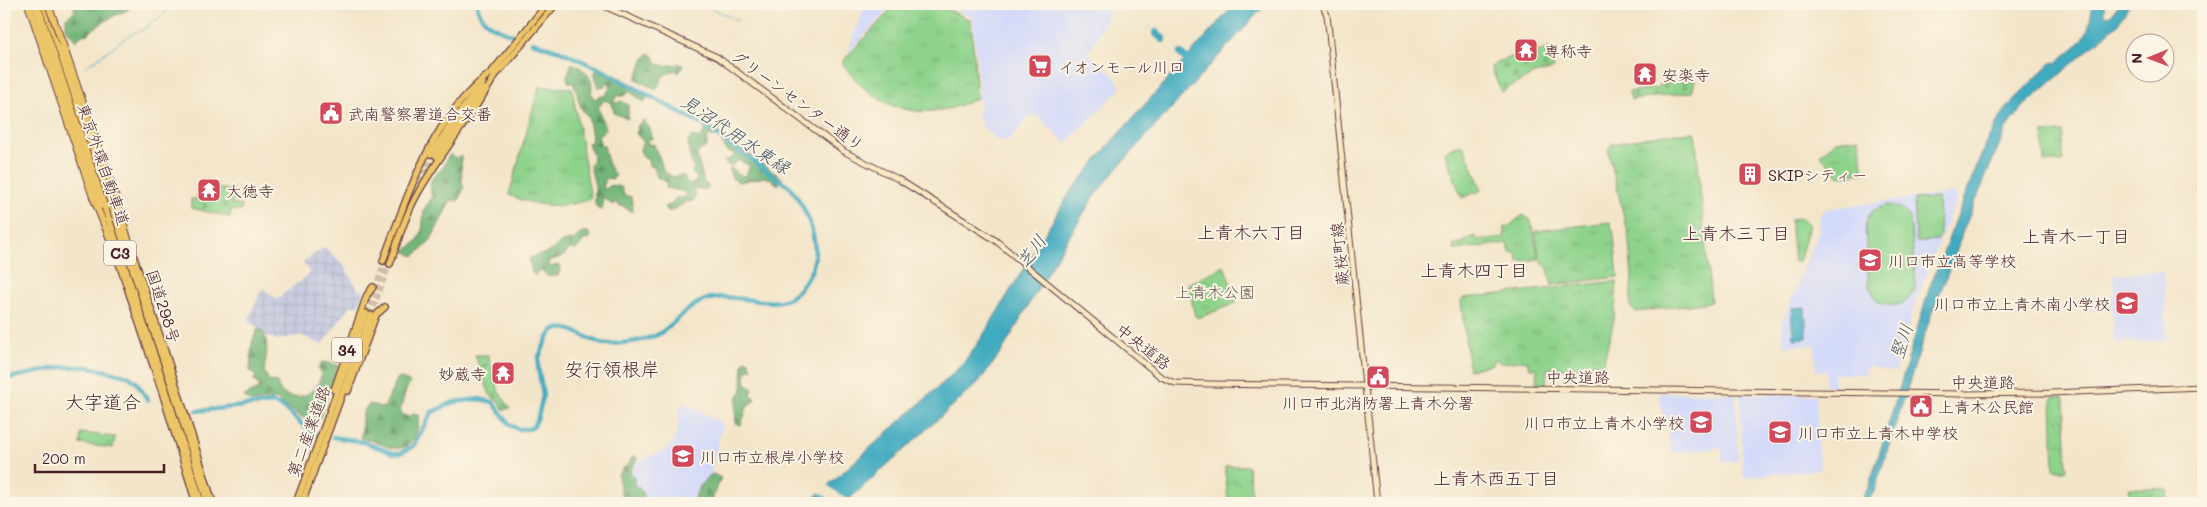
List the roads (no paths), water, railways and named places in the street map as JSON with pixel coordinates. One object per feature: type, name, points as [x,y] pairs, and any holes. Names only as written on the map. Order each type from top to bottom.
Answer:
[{"type":"highway","points":[[28,4],[93,197],[116,254]]},
{"type":"highway","name":"東京外環自動車道","points":[[35,4],[167,394],[201,503]]},
{"type":"highway","name":"東京外環自動車道","points":[[44,4],[174,392],[208,503]]},
{"type":"highway","points":[[49,4],[115,194],[131,249]]},
{"type":"main road","name":"国道298号","points":[[35,4],[52,64],[116,254],[195,503]]},
{"type":"main road","name":"国道298号","points":[[49,4],[65,58],[131,249],[214,503]]},
{"type":"main road","points":[[390,264],[418,193],[451,141],[486,93],[494,73],[547,4]]},
{"type":"main road","points":[[434,155],[456,116],[556,4]]},
{"type":"main road","name":"グリーンセンター通り","points":[[600,4],[717,57],[845,152],[909,186],[1001,244]]},
{"type":"main road","name":"蕨桜町線","points":[[1322,4],[1327,16],[1377,503]]},
{"type":"main road","points":[[383,261],[427,150],[460,103],[480,80],[494,73]]},
{"type":"main road","name":"中央道路","points":[[1001,244],[1160,377],[1168,381],[1210,384],[2032,394],[2203,387]]},
{"type":"main road","name":"34","points":[[328,416],[339,372],[368,295],[373,287]]},
{"type":"main road","name":"34","points":[[338,410],[352,381],[376,315],[384,307]]},
{"type":"main road","name":"第二産業道路","points":[[296,503],[369,314],[338,410],[302,503]]},
{"type":"water","points":[[1235,4],[1266,4],[1113,173],[1094,197],[1057,256],[1001,353],[978,383],[845,503],[808,503],[965,361],[982,337],[1069,194],[1113,140]]},
{"type":"water","points":[[2093,4],[2104,4],[2104,13],[2107,16],[2111,15],[2119,4],[2130,4],[2118,24],[2024,106],[2006,129],[1963,231],[1931,315],[1874,492],[1867,503],[1859,503],[1868,488],[1930,286],[1987,140],[2000,117],[2015,98],[2052,62],[2056,63],[2079,44],[2089,25]]},
{"type":"water","points":[[1805,307],[1807,338],[1793,339],[1791,308]]},
{"type":"waterway","points":[[85,67],[133,33],[145,29],[175,4]]},
{"type":"waterway","name":"見沼代用水東縁","points":[[477,4],[478,11],[485,21],[495,28],[513,35]]},
{"type":"waterway","points":[[703,4],[737,20]]},
{"type":"waterway","points":[[1156,33],[1163,39]]},
{"type":"waterway","name":"見沼代用水東縁","points":[[333,437],[363,442],[393,453],[401,453],[413,446],[432,412],[454,402],[479,399],[493,402],[510,425],[518,429],[529,429],[533,427],[538,417],[543,395],[538,367],[539,357],[553,330],[568,329],[603,344],[642,340],[659,334],[692,306],[705,300],[725,297],[772,302],[785,300],[797,292],[811,273],[815,256],[813,236],[802,205],[791,188],[701,124],[602,70],[560,51],[532,42]]},
{"type":"waterway","points":[[1181,54],[1192,64]]},
{"type":"waterway","points":[[4,320],[11,321]]},
{"type":"waterway","name":"見沼代用水東縁","points":[[4,379],[62,367],[89,367],[128,376],[136,382],[148,400]]},
{"type":"waterway","name":"見沼代用水東縁","points":[[197,411],[273,403],[281,406],[315,435]]},
{"type":"tunnel","points":[[417,180],[431,154]]},
{"type":"tunnel","points":[[418,190],[436,156]]},
{"type":"tunnel","points":[[366,313],[386,258]]},
{"type":"tunnel","points":[[371,315],[391,259]]},
{"type":"place","name":"専称寺","points":[[1526,50]]},
{"type":"place","name":"イオンモール川口","points":[[1040,66]]},
{"type":"place","name":"安楽寺","points":[[1645,74]]},
{"type":"place","name":"武南警察署道合交番","points":[[331,113]]},
{"type":"place","name":"SKIPシティー","points":[[1750,174]]},
{"type":"place","name":"大徳寺","points":[[209,190]]},
{"type":"place","name":"川口市立高等学校","points":[[1870,260]]},
{"type":"place","name":"川口市立上青木南小学校","points":[[2127,303]]},
{"type":"place","name":"妙蔵寺","points":[[503,373]]},
{"type":"place","name":"川口市北消防署上青木分署","points":[[1378,377]]},
{"type":"place","name":"上青木公民館","points":[[1921,406]]},
{"type":"place","name":"川口市立上青木小学校","points":[[1701,422]]},
{"type":"place","name":"川口市立上青木中学校","points":[[1780,432]]},
{"type":"place","name":"川口市立根岸小学校","points":[[683,456]]},
{"type":"district","name":"上青木六丁目","points":[[1251,232]]},
{"type":"district","name":"上青木三丁目","points":[[1736,233]]},
{"type":"district","name":"上青木一丁目","points":[[2076,236]]},
{"type":"district","name":"上青木四丁目","points":[[1474,270]]},
{"type":"district","name":"安行領根岸","points":[[612,368]]},
{"type":"district","name":"大字道合","points":[[103,401]]},
{"type":"district","name":"上青木西五丁目","points":[[1496,478]]},
{"type":"water label","name":"芝川","points":[[1031,251]]},
{"type":"water label","name":"竪川","points":[[1901,341]]},
{"type":"park label","name":"上青木公園","points":[[1215,291]]}]
